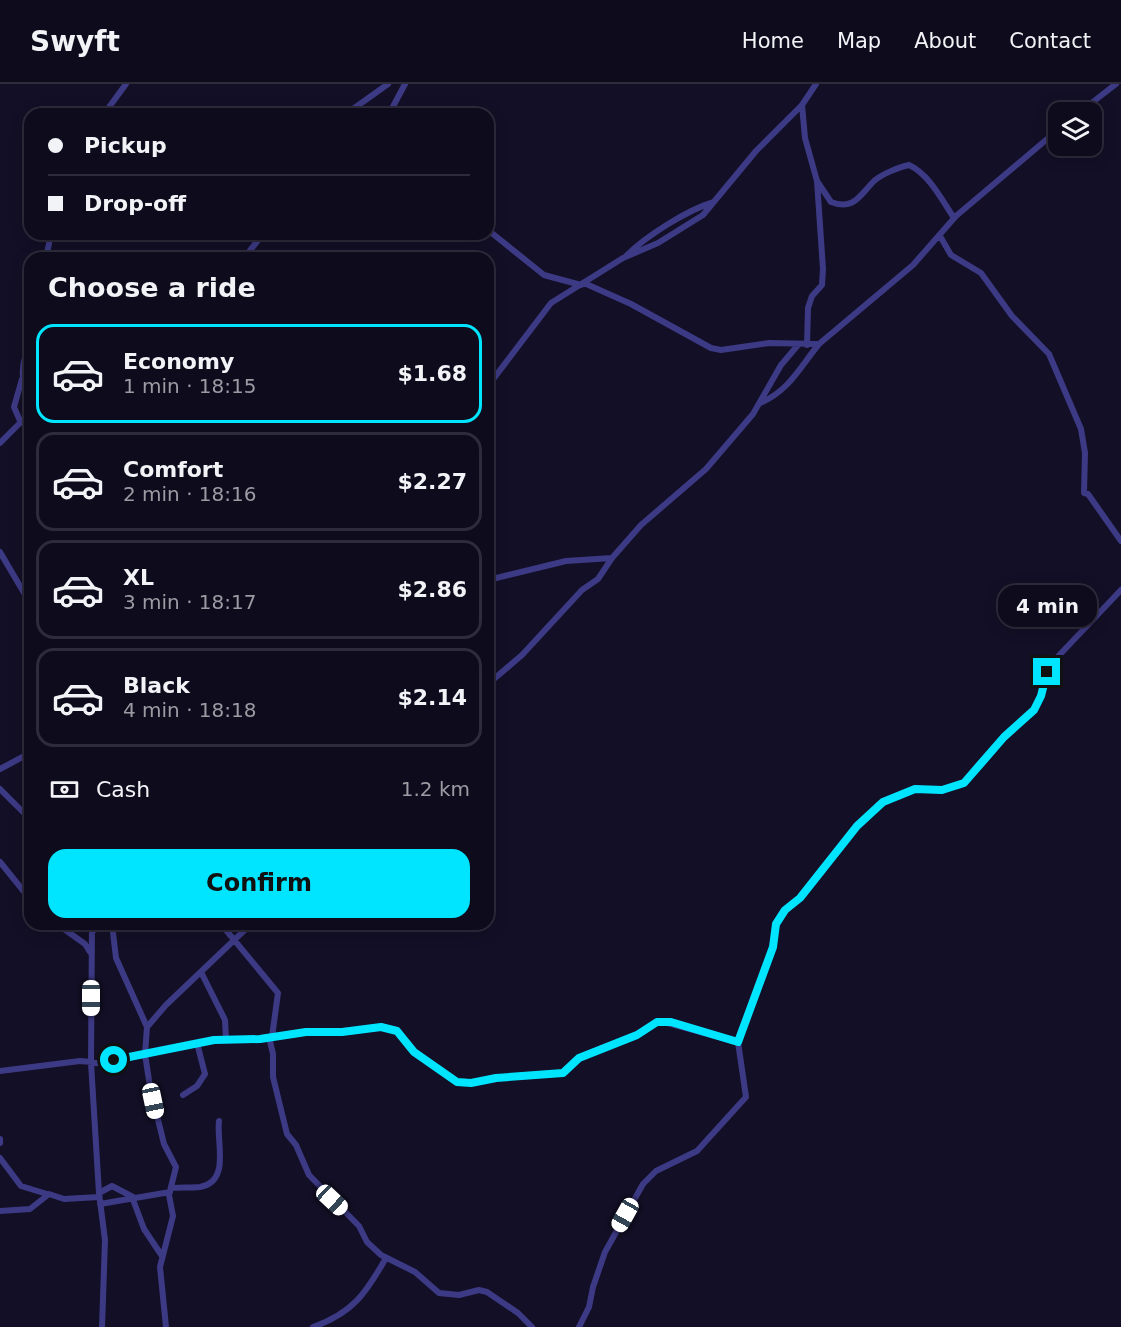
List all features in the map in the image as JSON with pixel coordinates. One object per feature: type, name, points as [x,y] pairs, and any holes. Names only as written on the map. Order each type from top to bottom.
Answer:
[{"type":"street","points":[[108,108],[126,84]]},
{"type":"street","points":[[354,108],[388,84]]},
{"type":"street","points":[[392,108],[405,84]]},
{"type":"street","points":[[494,378],[551,303],[623,258],[658,243],[698,219],[717,201],[756,151],[802,105],[816,84]]},
{"type":"street","points":[[1093,102],[1116,84]]},
{"type":"street","points":[[802,105],[805,138],[817,181],[823,279],[811,298],[807,345]]},
{"type":"street","points":[[760,403],[775,396],[789,385],[819,344],[913,265],[954,218],[1048,138]]},
{"type":"street","points":[[817,181],[829,201],[849,204],[864,195],[876,180],[909,165],[920,172],[935,189],[954,218]]},
{"type":"street","points":[[494,235],[544,275],[583,284],[631,304],[711,348],[721,350],[769,343],[819,344]]},
{"type":"street","points":[[940,236],[951,255],[981,273],[1012,316],[1049,354],[1081,429],[1085,453],[1084,492],[1088,494],[1121,541]]},
{"type":"street","points":[[249,252],[258,240]]},
{"type":"street","points":[[494,679],[522,655],[582,590],[598,579],[612,558],[654,512],[706,469],[760,403],[781,365],[798,345]]},
{"type":"street","points":[[21,423],[14,407],[24,362]]},
{"type":"street","points":[[22,379],[24,385]]},
{"type":"street","points":[[0,443],[24,420]]},
{"type":"street","points":[[0,552],[24,593]]},
{"type":"street","points":[[494,579],[566,561],[612,558]]},
{"type":"street","points":[[579,1327],[589,1307],[592,1287],[605,1252],[643,1184],[656,1171],[697,1151],[742,1104],[747,1088],[738,1042],[773,947],[776,924],[785,910],[800,898],[857,826],[883,802],[915,789],[942,790],[964,783],[1004,737],[1034,710],[1050,666],[1121,590]]},
{"type":"street","points":[[0,769],[24,756]]},
{"type":"street","points":[[0,789],[24,813]]},
{"type":"street","points":[[0,862],[24,892]]},
{"type":"street","points":[[65,930],[85,944],[91,954]]},
{"type":"street","points":[[94,930],[92,932],[91,954],[91,1063],[105,1240],[102,1327]]},
{"type":"street","points":[[113,930],[116,958],[147,1027],[145,1054],[156,1116],[164,1144],[176,1167],[171,1190],[173,1216],[162,1256],[160,1274],[166,1327]]},
{"type":"street","points":[[226,930],[278,993],[270,1037],[273,1077],[287,1134],[296,1145],[309,1175],[359,1226],[367,1242],[386,1258],[415,1272],[439,1293],[459,1295],[478,1290],[487,1292],[518,1313],[532,1327]]},
{"type":"street","points":[[147,1027],[166,1005],[245,930]]},
{"type":"street","points":[[201,972],[225,1020],[226,1040]]},
{"type":"street","points":[[0,1071],[77,1061],[104,1063],[197,1043],[306,1032],[389,1028],[403,1036],[414,1052],[464,1084],[496,1078],[563,1073],[579,1058],[637,1035],[657,1022],[671,1022],[738,1042]]},
{"type":"street","points":[[183,1095],[205,1074],[197,1043]]},
{"type":"street","points":[[0,1158],[21,1186],[64,1199],[133,1197],[204,1186],[216,1175],[221,1161],[217,1139],[219,1121]]},
{"type":"street","points":[[100,1198],[112,1186],[133,1197],[144,1229],[162,1256]]},
{"type":"street","points":[[0,1211],[30,1209],[48,1194]]},
{"type":"street","points":[[313,1327],[337,1317],[358,1302],[386,1258]]},
{"type":"route","points":[[114,1060],[214,1040],[260,1039],[306,1032],[342,1032],[381,1027],[397,1031],[414,1052],[457,1082],[464,1084],[512,1076],[563,1073],[579,1058],[637,1035],[657,1022],[671,1022],[678,1026],[738,1042],[748,1007],[773,947],[776,924],[785,910],[800,898],[857,826],[883,802],[915,789],[942,790],[964,783],[1004,737],[1039,704],[1047,672]]}]
